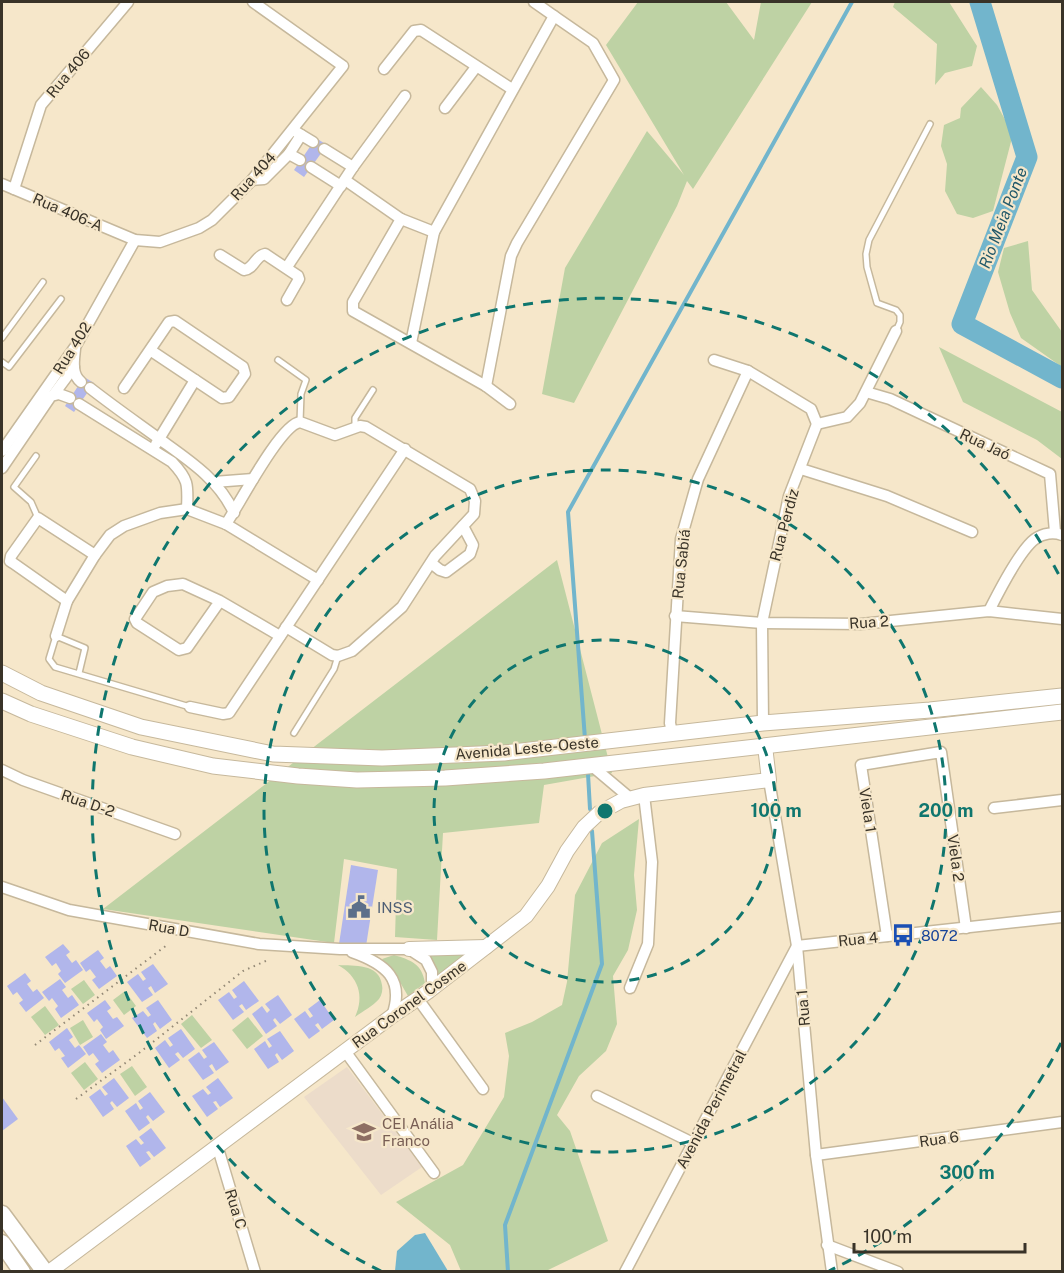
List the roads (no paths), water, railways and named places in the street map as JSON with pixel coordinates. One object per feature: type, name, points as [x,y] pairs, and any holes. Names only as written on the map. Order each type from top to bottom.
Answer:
[{"type":"main road","name":"Avenida Leste-Oeste","points":[[2,673],[41,693],[141,727],[273,754],[382,758],[504,753],[763,723],[930,711],[1062,696]]},
{"type":"main road","name":"Avenida Leste-Oeste","points":[[2,701],[31,714],[132,747],[213,766],[357,780],[445,778],[592,766],[1062,712]]},
{"type":"main road","points":[[818,718],[821,739]]},
{"type":"main road","points":[[418,778],[426,772],[427,767],[427,762],[420,756]]},
{"type":"main road","points":[[445,778],[442,764],[446,756]]},
{"type":"main road","points":[[2,1214],[45,1272]]},
{"type":"main road","points":[[2,1243],[22,1272]]},
{"type":"street","name":"Rua 406","points":[[14,189],[41,105],[128,2]]},
{"type":"street","name":"Rua 404","points":[[135,240],[160,242],[199,228],[212,220],[297,132],[343,66],[253,2]]},
{"type":"street","points":[[486,386],[511,256],[614,80],[593,43],[534,2]]},
{"type":"street","points":[[411,343],[434,232],[554,16]]},
{"type":"street","points":[[384,69],[417,29],[512,89]]},
{"type":"street","points":[[446,108],[476,67]]},
{"type":"street","points":[[287,267],[353,167],[405,96]]},
{"type":"street","points":[[252,180],[264,179],[289,154],[297,132],[313,142]]},
{"type":"street","points":[[324,149],[353,167]]},
{"type":"street","points":[[289,154],[300,160]]},
{"type":"street","points":[[311,167],[343,183],[401,219],[434,232]]},
{"type":"street","name":"Rua 406-A","points":[[2,184],[135,240]]},
{"type":"street","points":[[2,197],[14,189]]},
{"type":"street","points":[[401,219],[352,306],[353,311],[486,386],[510,404]]},
{"type":"street","name":"Rua 402","points":[[2,451],[75,347],[135,240]]},
{"type":"street","points":[[220,255],[244,270],[250,268],[259,256],[265,254],[287,267],[299,279],[287,300]]},
{"type":"street","points":[[124,388],[169,322],[175,321],[245,370],[226,399],[150,350]]},
{"type":"street","points":[[714,360],[748,371],[811,409],[818,424],[847,417],[860,403],[896,331]]},
{"type":"street","points":[[75,347],[75,376],[81,382]]},
{"type":"street","points":[[2,468],[74,367]]},
{"type":"street","name":"Rua Sabiá","points":[[672,733],[670,723],[681,539],[698,479],[748,371]]},
{"type":"street","points":[[156,443],[195,380]]},
{"type":"street","points":[[90,388],[156,443],[214,482],[226,496],[234,513]]},
{"type":"street","name":"Rua Jaó","points":[[866,392],[890,399],[1050,474],[1059,534]]},
{"type":"street","points":[[54,394],[75,401],[156,443],[184,474],[188,488],[187,509]]},
{"type":"street","points":[[220,601],[187,648],[183,650],[178,650],[137,623],[135,619],[153,592],[177,584],[189,585],[332,655],[338,656],[352,651],[402,607],[430,563],[474,514],[475,501],[470,489],[366,427],[360,426],[335,435],[300,422],[289,426],[226,524]]},
{"type":"street","name":"Rua Perdiz","points":[[763,723],[762,623],[789,496],[818,424]]},
{"type":"street","points":[[190,707],[223,714],[229,713],[405,449]]},
{"type":"street","points":[[801,469],[887,496],[972,532]]},
{"type":"street","points":[[214,482],[253,479]]},
{"type":"street","points":[[56,636],[67,601],[110,535],[124,526],[160,513],[187,509],[226,524],[318,580]]},
{"type":"street","points":[[67,601],[10,561],[11,556],[38,518],[95,555]]},
{"type":"street","points":[[430,563],[446,572],[470,554],[473,545],[463,526]]},
{"type":"street","points":[[989,611],[1003,582],[1030,544],[1037,537],[1059,534]]},
{"type":"street","name":"Rua 2","points":[[675,616],[762,623],[861,624],[989,611],[1062,619]]},
{"type":"street","name":"Rua 1","points":[[765,746],[797,946],[816,1155],[832,1272]]},
{"type":"street","name":"Viela 2","points":[[941,752],[966,928]]},
{"type":"street","name":"Viela 1","points":[[887,936],[861,765],[941,752]]},
{"type":"street","points":[[592,766],[630,798]]},
{"type":"street","name":"Rua D-2","points":[[2,770],[23,780],[175,834]]},
{"type":"street","name":"Rua Coronel Cosme","points":[[49,1272],[526,916],[549,886],[567,851],[584,827],[598,813],[621,801],[644,795],[769,780]]},
{"type":"street","points":[[630,988],[648,944],[652,862],[644,795]]},
{"type":"street","points":[[994,808],[1062,800]]},
{"type":"street","name":"Rua D","points":[[2,887],[87,914],[259,944],[340,949],[409,949]]},
{"type":"street","name":"Rua 4","points":[[797,946],[1062,916]]},
{"type":"street","name":"Avenida Perimetral","points":[[625,1272],[797,946]]},
{"type":"street","points":[[409,949],[486,947]]},
{"type":"street","name":"Rua D","points":[[340,949],[370,958],[384,967],[394,982],[397,996],[392,1016]]},
{"type":"street","points":[[409,949],[426,960],[432,972],[432,984],[423,995],[483,1089]]},
{"type":"street","points":[[345,1051],[434,1173]]},
{"type":"street","points":[[597,1096],[693,1143]]},
{"type":"street","name":"Rua 6","points":[[816,1155],[1062,1122]]},
{"type":"street","name":"Rua C","points":[[217,1146],[255,1272]]},
{"type":"street","points":[[828,1245],[897,1272]]},
{"type":"lane","points":[[896,331],[900,315],[896,310],[877,303],[867,267],[866,254],[878,219],[930,124]]},
{"type":"lane","points":[[2,338],[44,282]]},
{"type":"lane","points":[[2,362],[9,367],[61,298]]},
{"type":"lane","points":[[278,360],[306,380],[301,394],[300,422]]},
{"type":"lane","points":[[355,428],[355,418],[373,390]]},
{"type":"lane","points":[[36,456],[14,487],[31,502],[38,518]]},
{"type":"lane","points":[[79,674],[85,648],[56,636],[49,659],[55,667],[190,707]]},
{"type":"lane","points":[[294,733],[334,669],[338,656]]},
{"type":"water","points":[[425,1233],[448,1271],[395,1271],[397,1251],[415,1235]]},
{"type":"waterway","points":[[585,739],[568,512],[852,2]]},
{"type":"waterway","name":"Rio Meia Ponte","points":[[980,2],[1027,157],[962,324],[1062,378]]},
{"type":"waterway","points":[[588,774],[590,809]]},
{"type":"waterway","points":[[508,1272],[505,1225],[602,964],[592,831]]},
{"type":"place","name":"INSS","points":[[359,907]]},
{"type":"place","name":"8072","points":[[903,935]]},
{"type":"place","name":"CEI Anália Franco","points":[[364,1132]]}]
